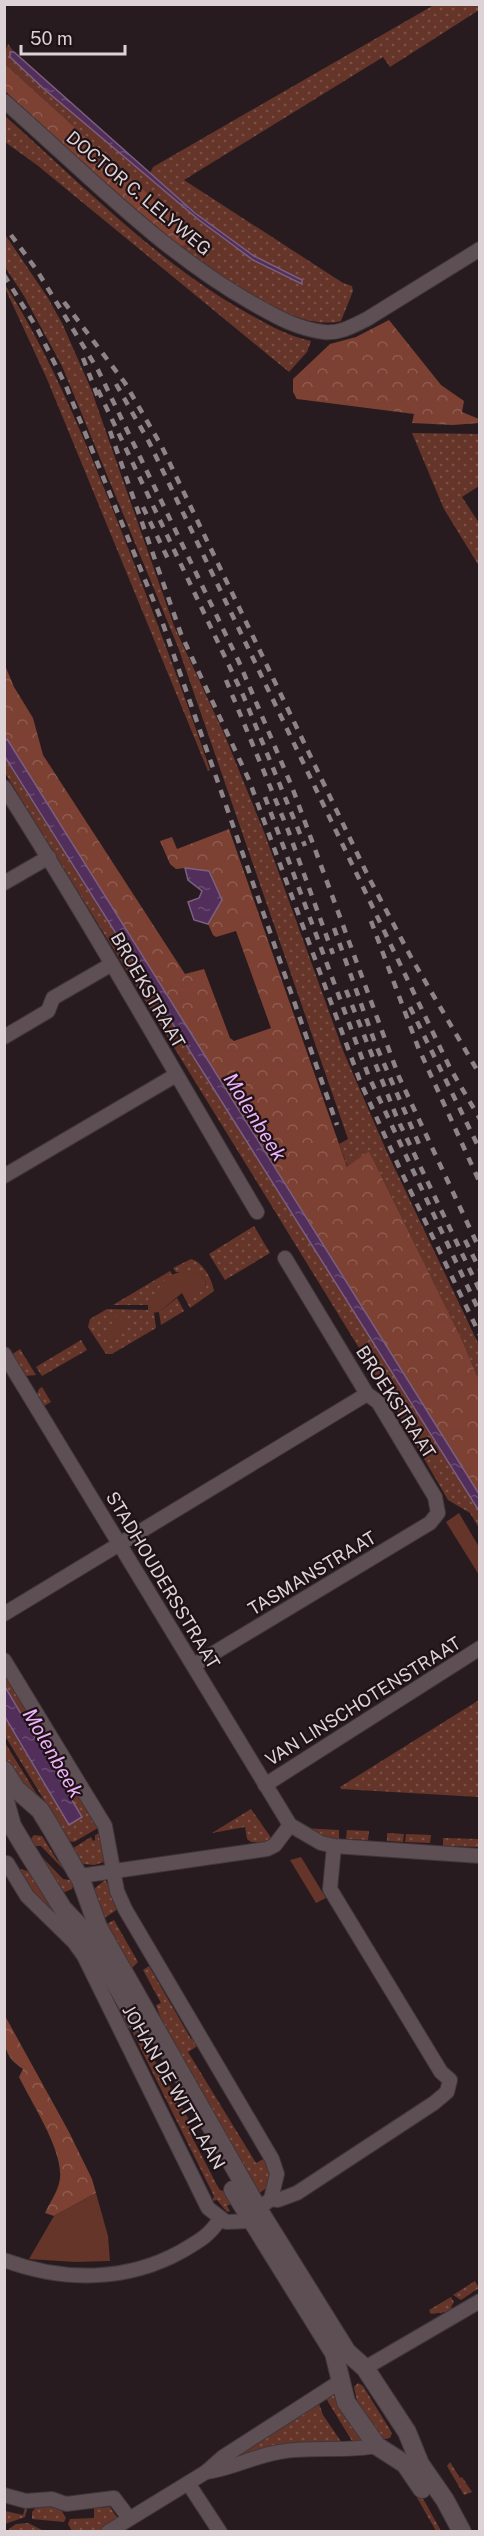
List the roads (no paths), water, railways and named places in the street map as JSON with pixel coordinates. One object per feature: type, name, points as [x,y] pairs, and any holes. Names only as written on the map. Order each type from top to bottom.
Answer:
[{"type":"main road","name":"JOHAN DE WITTLAAN","points":[[4,1770],[16,1789],[40,1810],[80,1878],[98,1927],[260,2210],[334,2353],[346,2402],[377,2446]]},
{"type":"main road","name":"JOHAN DE WITTLAAN","points":[[4,1797],[12,1826],[53,1893],[63,1909],[87,1934],[347,2352],[365,2368],[407,2432],[420,2464],[445,2500],[462,2532]]},
{"type":"main road","points":[[25,1847],[28,1829],[42,1825],[51,1828]]},
{"type":"main road","points":[[53,1893],[64,1898],[76,1895],[81,1887],[80,1878]]},
{"type":"main road","points":[[341,2381],[365,2368]]},
{"type":"main road","points":[[377,2446],[393,2449],[404,2446],[407,2432]]},
{"type":"main road","points":[[377,2446],[405,2464],[436,2509],[448,2532]]},
{"type":"street","name":"DOCTOR C. LELYWEG","points":[[4,101],[182,258],[240,296],[293,325],[326,332],[367,320],[480,249]]},
{"type":"street","name":"BROEKSTRAAT","points":[[4,788],[49,857],[257,1212]]},
{"type":"street","points":[[4,883],[49,857]]},
{"type":"street","points":[[4,1037],[48,1011],[53,998],[112,964]]},
{"type":"street","points":[[4,1176],[176,1075]]},
{"type":"street","name":"BROEKSTRAAT","points":[[285,1258],[367,1394],[378,1402],[439,1505]]},
{"type":"street","name":"STADHOUDERSSTRAAT","points":[[4,1354],[290,1825]]},
{"type":"street","points":[[4,1614],[367,1394]]},
{"type":"street","name":"TASMANSTRAAT","points":[[194,1665],[430,1523],[438,1513],[439,1505]]},
{"type":"street","name":"VAN LINSCHOTENSTRAAT","points":[[265,1785],[480,1648]]},
{"type":"street","points":[[4,1660],[105,1826],[117,1891],[125,1909],[272,2159],[277,2174],[260,2210]]},
{"type":"street","points":[[80,1878],[267,1849],[275,1845],[290,1825],[321,1843],[334,1846],[480,1856]]},
{"type":"street","points":[[4,2259],[32,2269],[53,2273],[96,2276],[151,2267],[211,2234],[220,2219],[231,2223],[297,2193],[434,2103],[447,2092],[450,2080],[441,2072],[330,1889],[334,1846]]},
{"type":"street","points":[[6,1864],[25,1847]]},
{"type":"street","name":"JOHAN DE WITTLAAN","points":[[6,1864],[27,1896],[74,1942],[84,1956],[208,2208],[220,2219]]},
{"type":"street","points":[[365,2368],[480,2301]]},
{"type":"street","points":[[108,2532],[206,2472],[223,2457],[341,2381]]},
{"type":"street","points":[[206,2472],[221,2470],[276,2452],[309,2449],[353,2450],[377,2446]]},
{"type":"street","points":[[188,2483],[220,2532]]},
{"type":"street","points":[[4,2495],[26,2501],[45,2498],[73,2504],[114,2498],[129,2518]]},
{"type":"water","points":[[10,52],[14,52],[195,213],[254,256],[302,280],[302,284],[253,260],[199,220],[44,89],[10,57]]},
{"type":"water","points":[[7,739],[479,1494],[479,1511],[5,757]]},
{"type":"water","points":[[185,868],[209,871],[222,900],[208,924],[194,920],[188,902],[199,898],[202,891],[188,880]]},
{"type":"water","points":[[4,1685],[82,1817],[69,1825],[5,1717]]},
{"type":"railway","points":[[11,235],[36,269],[98,370],[239,662],[292,787],[399,1077],[480,1250]]},
{"type":"railway","points":[[4,275],[38,330],[66,386],[163,624],[337,1125]]},
{"type":"railway","points":[[64,302],[125,383],[162,447],[369,878],[412,959],[480,1075]]},
{"type":"railway","points":[[83,358],[98,397]]},
{"type":"railway","points":[[116,384],[149,442],[450,1068],[480,1119]]},
{"type":"railway","points":[[98,390],[243,695],[305,846]]},
{"type":"railway","points":[[110,431],[181,634],[249,780],[360,1081],[480,1335]]},
{"type":"railway","points":[[143,507],[169,561]]},
{"type":"railway","points":[[226,680],[288,830],[333,954]]},
{"type":"railway","points":[[265,797],[369,1077],[480,1313]]},
{"type":"railway","points":[[371,921],[418,1047],[480,1183]]},
{"type":"railway","points":[[334,928],[375,1043],[422,1151]]},
{"type":"railway","points":[[346,990],[397,1118],[480,1291]]},
{"type":"railway","points":[[410,1007],[480,1150]]},
{"type":"railway","points":[[465,1240],[480,1270]]},
{"type":"water label","name":"Molenbeek","points":[[255,1117]]},
{"type":"water label","name":"Molenbeek","points":[[53,1753]]}]
